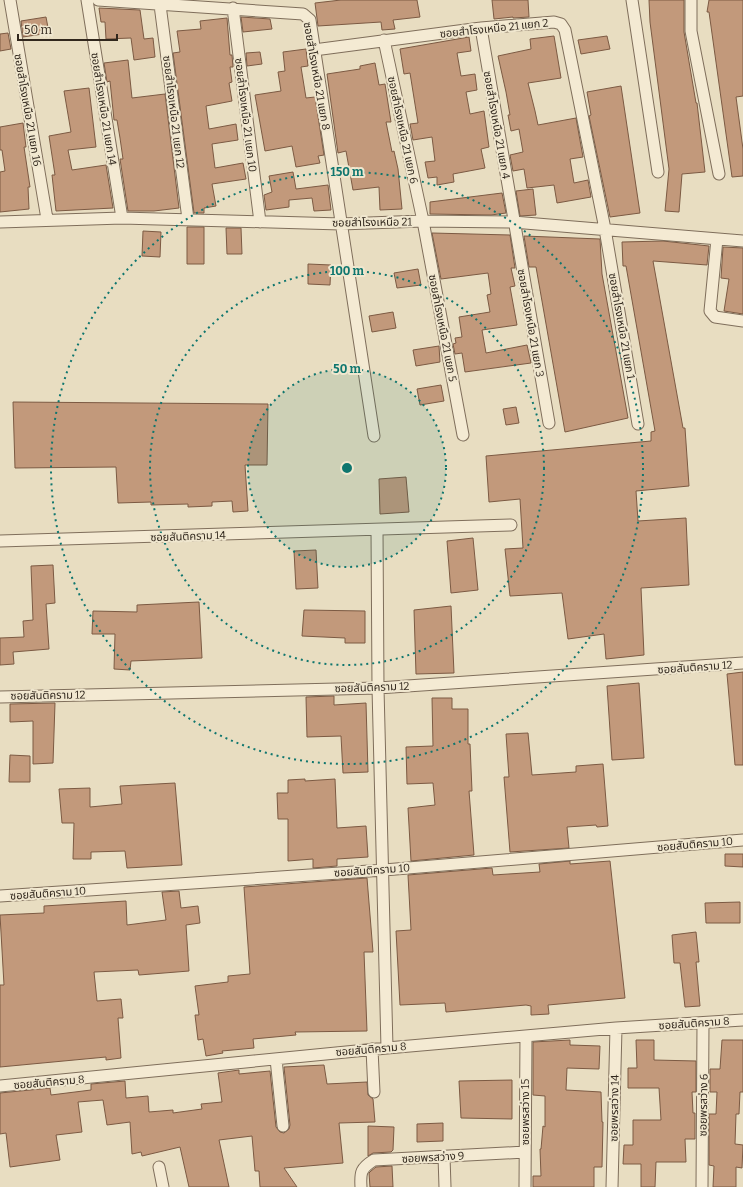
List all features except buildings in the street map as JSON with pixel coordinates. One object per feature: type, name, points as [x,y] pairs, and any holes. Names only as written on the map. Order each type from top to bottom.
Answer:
[{"type":"street","name":"ซอยสำโรงเหนือ 21 แยก 16","points":[[10,0],[47,219]]},
{"type":"street","name":"ซอยสำโรงเหนือ 21 แยก 14","points":[[86,0],[122,218]]},
{"type":"street","name":"ซอยสำโรงเหนือ 21 แยก 8","points":[[98,0],[160,5],[233,8],[303,14],[310,20],[374,436]]},
{"type":"street","points":[[632,0],[658,172]]},
{"type":"street","points":[[691,0],[692,31],[719,174]]},
{"type":"street","name":"ซอยสำโรงเหนือ 21 แยก 12","points":[[160,5],[188,219]]},
{"type":"street","name":"ซอยสำโรงเหนือ 21 แยก 10","points":[[233,8],[260,222]]},
{"type":"street","name":"ซอยสำโรงเหนือ 21 แยก 2","points":[[314,50],[481,28],[554,22],[561,24],[566,30],[605,228]]},
{"type":"street","name":"ซอยสำโรงเหนือ 21 แยก 4","points":[[481,28],[513,222]]},
{"type":"street","name":"ซอยสำโรงเหนือ 21 แยก 6","points":[[384,40],[423,221]]},
{"type":"street","name":"ซอยสำโรงเหนือ 21","points":[[0,222],[47,219],[122,218],[341,224],[423,221],[513,222],[605,228],[743,241]]},
{"type":"street","name":"ซอยสำโรงเหนือ 21 แยก 5","points":[[423,221],[463,435]]},
{"type":"street","name":"ซอยสำโรงเหนือ 21 แยก 3","points":[[513,222],[549,423]]},
{"type":"street","name":"ซอยสำโรงเหนือ 21 แยก 1","points":[[605,228],[638,424]]},
{"type":"street","points":[[717,239],[710,312],[715,317],[743,321]]},
{"type":"street","name":"ซอยสันติคราม 14","points":[[0,541],[511,525]]},
{"type":"street","points":[[377,530],[378,688],[384,870],[387,1048]]},
{"type":"street","name":"ซอยสันติคราม 12","points":[[0,697],[378,688],[743,664]]},
{"type":"street","name":"ซอยสันติคราม 10","points":[[0,896],[384,870],[743,840]]},
{"type":"street","name":"ซอยสันติคราม 8","points":[[0,1086],[372,1049],[616,1028],[743,1020]]},
{"type":"street","name":"ซอยพรสว่าง 6","points":[[702,1187],[703,1022]]},
{"type":"street","name":"ซอยพรสว่าง 14","points":[[612,1187],[616,1028]]},
{"type":"street","name":"ซอยพรสว่าง 15","points":[[525,1187],[526,1036]]},
{"type":"street","points":[[372,1049],[374,1092]]},
{"type":"street","points":[[276,1059],[283,1126]]},
{"type":"street","name":"ซอยพรสว่าง 9","points":[[361,1187],[360,1172],[364,1166],[374,1160],[525,1152]]},
{"type":"street","points":[[444,1156],[445,1187]]},
{"type":"street","points":[[159,1167],[163,1187]]}]
